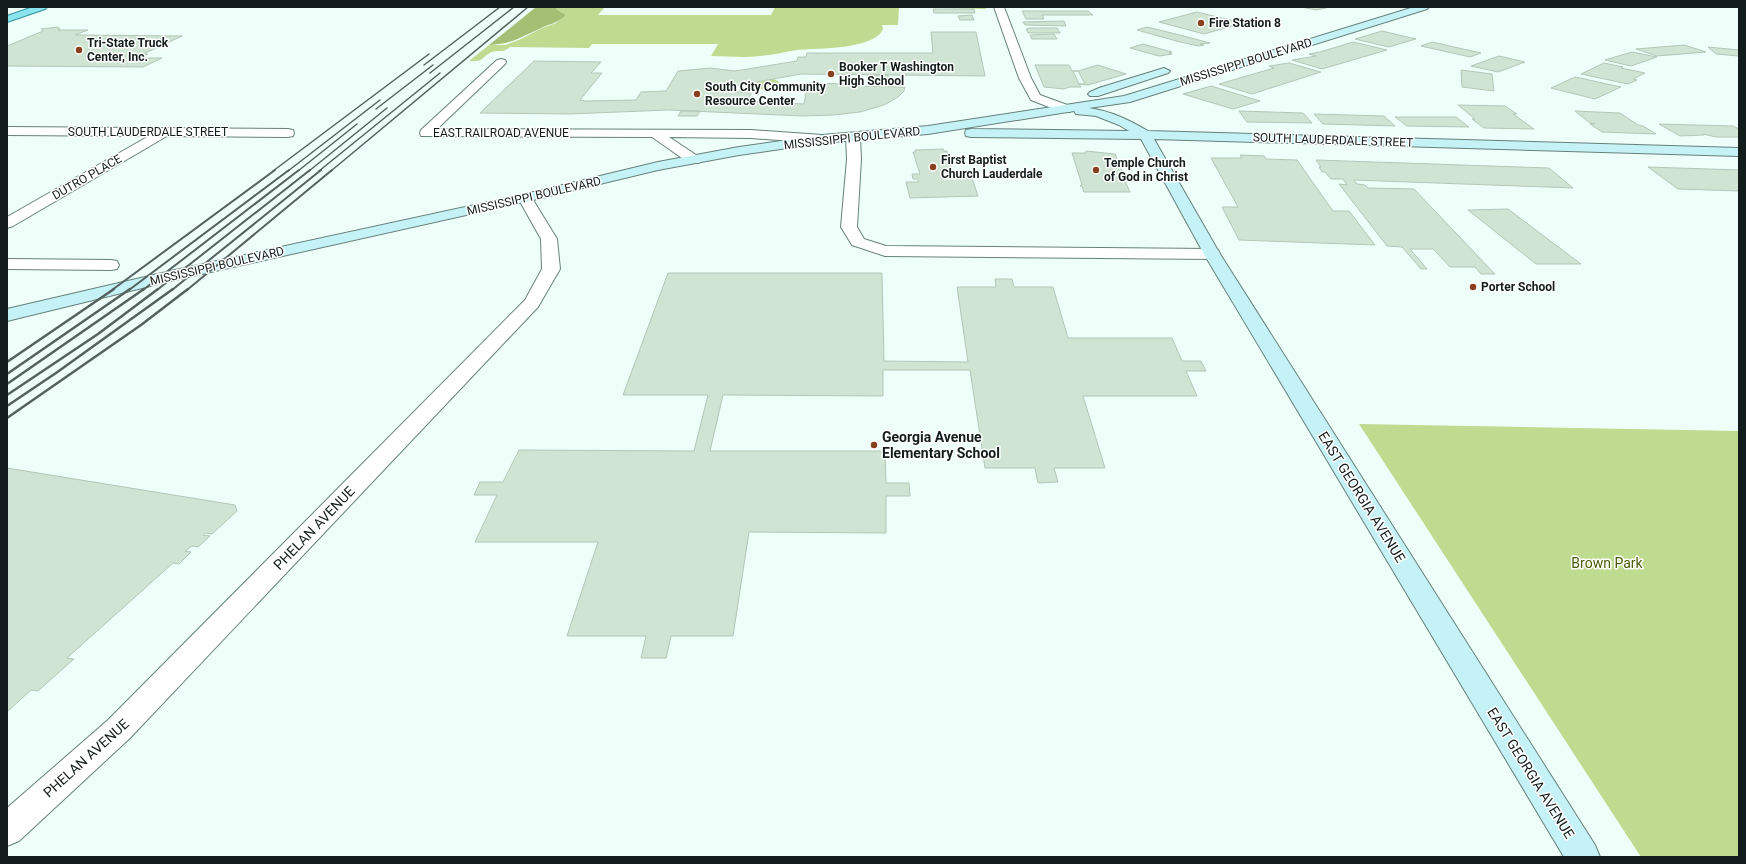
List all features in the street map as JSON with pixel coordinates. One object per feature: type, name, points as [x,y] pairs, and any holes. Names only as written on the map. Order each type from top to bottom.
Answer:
[{"type":"main road","points":[[7,19],[42,7]]},
{"type":"main road","name":"MISSISSIPPI BOULEVARD","points":[[7,315],[175,275],[525,198],[658,166],[739,151],[822,139],[928,130],[1126,99],[1424,7]]},
{"type":"main road","points":[[1282,40],[1302,44]]},
{"type":"main road","name":"MISSISSIPPI BOULEVARD","points":[[1066,109],[1103,90],[1176,68]]},
{"type":"main road","points":[[1066,109],[1083,118],[1111,127],[1145,134]]},
{"type":"main road","name":"SOUTH LAUDERDALE STREET","points":[[928,130],[988,134],[1145,134],[1739,152]]},
{"type":"main road","name":"EAST GEORGIA AVENUE","points":[[1145,134],[1212,254],[1583,857]]},
{"type":"street","points":[[999,7],[1025,78],[1035,97],[1066,109]]},
{"type":"street","name":"EAST RAILROAD AVENUE","points":[[501,62],[426,133],[751,134],[822,139]]},
{"type":"street","name":"SOUTH LAUDERDALE STREET","points":[[7,131],[288,132]]},
{"type":"street","name":"DUTRO PLACE","points":[[7,223],[166,132]]},
{"type":"street","points":[[655,133],[694,160]]},
{"type":"street","points":[[853,136],[854,159],[848,227],[858,242],[885,251],[1212,254]]},
{"type":"street","name":"PHELAN AVENUE","points":[[7,830],[119,729],[532,303],[551,269],[550,239],[525,198]]},
{"type":"street","points":[[7,264],[111,265]]},
{"type":"green space","points":[[536,7],[560,7],[556,9],[566,15],[557,22],[515,40],[489,45]]},
{"type":"green space","points":[[560,7],[605,7],[598,15],[771,15],[775,7],[899,7],[898,25],[882,25],[883,29],[878,36],[869,41],[844,47],[797,50],[765,56],[742,57],[711,56],[718,44],[592,44],[589,48],[510,47],[503,51],[494,51],[478,61],[469,61],[489,45],[505,45],[556,23],[566,15],[556,9]]},
{"type":"green space","points":[[899,7],[986,7],[986,9]]},
{"type":"green space","points":[[774,79],[785,85],[758,90],[747,84]]},
{"type":"green space","name":"Brown Park","points":[[1359,424],[1739,431],[1739,857],[1641,857]]},
{"type":"building","points":[[1301,7],[1324,7],[1326,8],[1316,10]]},
{"type":"building","points":[[933,9],[974,9],[975,13],[934,13]]},
{"type":"building","points":[[1022,11],[1088,11],[1093,15],[1042,15],[1044,19],[1026,19]]},
{"type":"building","name":"Fire Station 8","points":[[1197,12],[1243,23],[1204,34],[1159,22]]},
{"type":"building","points":[[972,15],[974,20],[960,20],[958,16]]},
{"type":"building","points":[[1064,21],[1066,26],[1025,25],[1023,22]]},
{"type":"building","name":"Tri-State Truck Center, Inc.","points":[[58,27],[60,29],[58,30],[88,30],[75,35],[182,36],[143,54],[148,54],[140,58],[162,58],[143,67],[7,66],[7,46],[43,31],[41,29]]},
{"type":"building","points":[[1147,27],[1210,43],[1200,44],[1204,45],[1199,46],[1137,30]]},
{"type":"building","points":[[1057,28],[1060,33],[1028,33],[1026,29]]},
{"type":"building","points":[[1382,31],[1416,39],[1389,47],[1355,39]]},
{"type":"building","name":"Booker T Washington High School","points":[[931,32],[976,32],[985,76],[801,74],[729,87],[727,91],[751,93],[748,101],[804,104],[808,83],[846,84],[846,86],[905,87],[904,91],[898,97],[884,105],[860,112],[834,115],[802,116],[668,110],[569,114],[480,113],[534,61],[601,62],[591,73],[602,73],[580,100],[636,100],[641,92],[666,91],[678,71],[710,68],[735,71],[797,61],[798,57],[806,57],[807,53],[933,53]]},
{"type":"building","points":[[1054,34],[1057,39],[1032,39],[1030,35]]},
{"type":"building","points":[[1353,42],[1387,50],[1322,69],[1292,60],[1316,56],[1309,54]]},
{"type":"building","points":[[1432,42],[1481,53],[1470,57],[1421,46]]},
{"type":"building","points":[[1143,44],[1172,52],[1169,53],[1172,54],[1159,56],[1130,48]]},
{"type":"building","points":[[1684,45],[1706,52],[1657,56],[1636,49]]},
{"type":"building","points":[[1708,47],[1739,50],[1739,56],[1716,54]]},
{"type":"building","points":[[1632,52],[1657,57],[1631,66],[1605,60]]},
{"type":"building","points":[[1499,56],[1525,62],[1498,72],[1471,66]]},
{"type":"building","points":[[1289,63],[1321,72],[1252,94],[1219,84],[1274,68],[1269,66]]},
{"type":"building","points":[[1604,63],[1645,73],[1633,79],[1637,80],[1628,84],[1581,74]]},
{"type":"building","points":[[1035,65],[1069,65],[1081,87],[1070,87],[1064,89],[1044,87]]},
{"type":"building","points":[[1098,65],[1126,74],[1088,85],[1079,84],[1085,84],[1078,71]]},
{"type":"building","points":[[1461,70],[1492,74],[1494,91],[1462,87]]},
{"type":"building","points":[[868,75],[888,75],[888,78],[868,78]]},
{"type":"building","points":[[1575,77],[1621,87],[1595,99],[1551,88]]},
{"type":"building","points":[[1211,86],[1260,101],[1233,109],[1183,94]]},
{"type":"building","points":[[1458,105],[1505,106],[1517,114],[1513,114],[1534,129],[1484,128],[1472,119],[1475,119]]},
{"type":"building","points":[[681,111],[700,111],[697,116],[678,116]]},
{"type":"building","points":[[1239,111],[1303,113],[1312,123],[1247,122]]},
{"type":"building","points":[[1575,111],[1620,113],[1638,125],[1643,126],[1656,134],[1602,132],[1590,124],[1595,124],[1590,123]]},
{"type":"building","points":[[1314,114],[1384,116],[1395,126],[1323,124]]},
{"type":"building","points":[[1395,117],[1456,117],[1469,127],[1407,126]]},
{"type":"building","points":[[1659,124],[1733,126],[1739,129],[1739,137],[1716,137],[1703,134],[1704,135],[1680,136]]},
{"type":"building","points":[[943,149],[944,151],[947,151],[953,173],[958,173],[960,179],[972,178],[978,196],[910,198],[906,182],[919,182],[917,179],[913,179],[912,174],[920,174],[913,152],[916,152],[915,150]]},
{"type":"building","points":[[1086,151],[1115,154],[1125,179],[1128,179],[1129,181],[1125,181],[1130,192],[1084,192],[1082,186],[1080,186],[1082,185],[1072,153],[1086,153]]},
{"type":"building","points":[[1240,155],[1264,156],[1266,159],[1297,160],[1333,211],[1349,211],[1375,245],[1239,240],[1222,207],[1238,207],[1211,158],[1242,158]]},
{"type":"building","points":[[1316,160],[1549,168],[1573,188],[1354,180],[1357,184],[1365,185],[1368,188],[1414,189],[1495,274],[1481,274],[1475,267],[1450,267],[1433,249],[1410,249],[1427,269],[1421,269],[1402,247],[1387,246],[1339,184],[1347,185],[1343,179],[1331,179],[1325,172],[1322,172],[1319,167],[1321,167]]},
{"type":"building","points":[[1648,167],[1739,170],[1739,191],[1678,189]]},
{"type":"building","points":[[1508,209],[1581,264],[1536,264],[1468,210]]},
{"type":"building","points":[[668,273],[882,273],[884,361],[968,362],[957,287],[996,287],[995,279],[1012,279],[1014,287],[1053,287],[1068,338],[1172,338],[1182,361],[1201,361],[1206,371],[1186,371],[1197,396],[1083,396],[1105,468],[1054,468],[1058,482],[1038,483],[1035,468],[985,468],[970,370],[883,370],[883,396],[723,395],[710,451],[885,451],[886,483],[909,483],[910,496],[886,496],[886,533],[749,532],[733,636],[671,636],[666,658],[641,658],[646,636],[567,636],[598,542],[475,542],[497,495],[474,495],[480,482],[503,482],[519,450],[694,451],[708,395],[623,395]]},
{"type":"building","points":[[7,468],[235,505],[237,511],[212,534],[205,533],[203,535],[210,536],[198,547],[192,546],[185,551],[191,552],[179,564],[173,563],[67,658],[74,659],[38,691],[31,690],[7,712]]},
{"type":"railway","points":[[424,65],[500,7]]},
{"type":"railway","points":[[430,73],[514,7]]},
{"type":"railway","points":[[331,171],[528,7]]},
{"type":"railway","points":[[273,171],[429,54]]},
{"type":"railway","points":[[376,109],[433,65]]},
{"type":"railway","points":[[319,171],[440,73]]},
{"type":"railway","points":[[288,171],[380,100]]},
{"type":"railway","points":[[309,171],[387,108]]},
{"type":"railway","points":[[298,171],[357,124]]},
{"type":"railway","points":[[112,290],[275,170]]},
{"type":"railway","points":[[129,290],[289,170]]},
{"type":"railway","points":[[143,290],[299,170]]},
{"type":"railway","points":[[157,290],[310,170]]},
{"type":"railway","points":[[172,290],[321,170]]},
{"type":"railway","points":[[187,290],[332,170]]},
{"type":"railway","points":[[7,362],[114,289]]},
{"type":"railway","points":[[7,374],[130,289]]},
{"type":"railway","points":[[7,384],[144,289]]},
{"type":"railway","points":[[7,395],[98,334],[158,289]]},
{"type":"railway","points":[[7,406],[56,373],[173,289]]},
{"type":"railway","points":[[7,418],[141,325],[188,289]]},
{"type":"place","name":"Fire Station 8","points":[[1201,23]]},
{"type":"place","name":"Tri-State Truck Center, Inc.","points":[[79,50]]},
{"type":"place","name":"Booker T Washington High School","points":[[831,74]]},
{"type":"place","name":"South City Community Resource Center","points":[[697,94]]},
{"type":"place","name":"First Baptist Church Lauderdale","points":[[933,167]]},
{"type":"place","name":"Temple Church of God in Christ","points":[[1096,170]]},
{"type":"place","name":"Porter School","points":[[1473,287]]},
{"type":"place","name":"Georgia Avenue Elementary School","points":[[874,445]]}]
